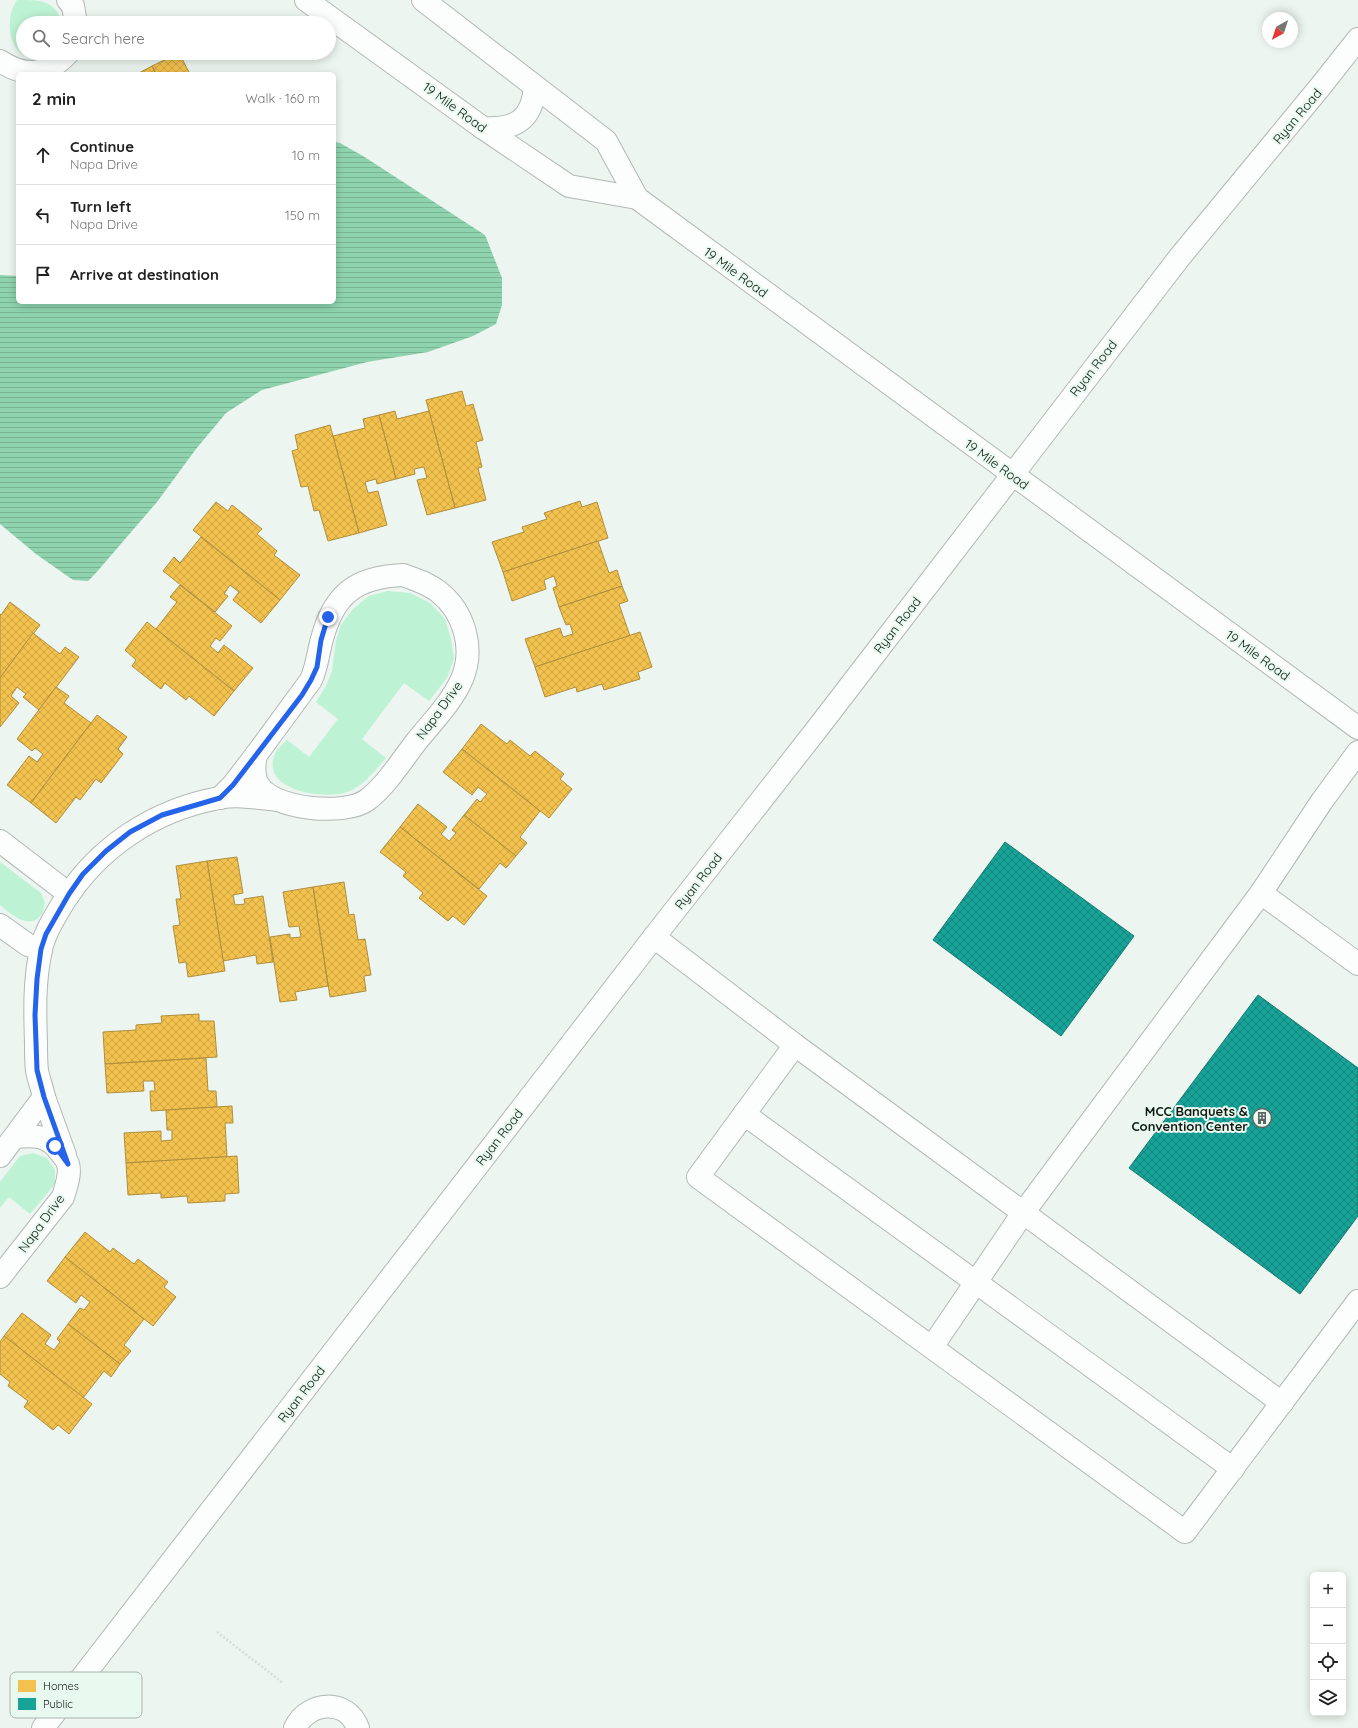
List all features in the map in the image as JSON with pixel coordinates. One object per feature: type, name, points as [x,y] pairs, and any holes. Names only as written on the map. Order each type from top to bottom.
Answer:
[{"type":"main road","points":[[68,0],[73,6],[75,16]]},
{"type":"main road","name":"19 Mile Road","points":[[306,0],[328,16]]},
{"type":"main road","name":"19 Mile Road","points":[[423,0],[606,141],[637,198],[1011,475],[1358,728]]},
{"type":"main road","name":"19 Mile Road","points":[[336,22],[483,128],[569,186],[637,198]]},
{"type":"main road","name":"Ryan Road","points":[[86,1672],[654,937],[817,729],[1179,258],[1358,39]]},
{"type":"main road","points":[[0,61],[14,69],[30,72],[45,70],[61,60]]},
{"type":"main road","points":[[483,128],[500,129],[521,120],[529,111],[534,98],[535,87]]},
{"type":"main road","name":"Napa Drive","points":[[0,1277],[63,1197],[68,1181],[68,1164],[44,1097],[37,1070],[35,1015],[41,949],[46,934],[69,894],[83,874],[106,851],[130,832],[162,815],[220,798],[251,797],[277,800],[327,810],[349,807],[367,800],[382,786],[453,695],[462,678],[468,662],[468,643],[462,623],[454,606],[438,591],[428,585],[403,576],[385,576],[368,580],[352,588],[341,598],[328,617],[321,640],[317,667],[302,695],[233,785],[220,798]]},
{"type":"main road","points":[[932,1347],[1023,1213],[1261,893],[1322,801],[1358,752]]},
{"type":"main road","name":"Napa Drive","points":[[256,755],[255,769],[258,784],[267,794],[277,800]]},
{"type":"main road","points":[[0,841],[69,894]]},
{"type":"main road","points":[[1261,893],[1358,964]]},
{"type":"main road","points":[[0,925],[28,945],[41,949]]},
{"type":"main road","points":[[654,937],[795,1045],[1282,1403]]},
{"type":"main road","points":[[795,1045],[698,1177],[1185,1532],[1358,1301]]},
{"type":"main road","points":[[0,1156],[44,1097]]},
{"type":"main road","points":[[744,1114],[1233,1469]]},
{"type":"main road","points":[[15,1137],[42,1137],[55,1146],[68,1164]]},
{"type":"main road","points":[[295,1728],[299,1721],[307,1713],[317,1708],[328,1706],[339,1708],[349,1714],[356,1722],[358,1728]]},
{"type":"main road","name":"Ryan Road","points":[[43,1728],[51,1718]]},
{"type":"path","points":[[217,1632],[283,1683]]},
{"type":"shaded area","points":[[17,0],[33,0],[46,3],[51,6],[59,16],[16,16],[16,47],[10,32],[12,10]]},
{"type":"shaded area","points":[[336,142],[340,143],[363,156],[485,235],[502,278],[502,305],[496,324],[473,336],[428,352],[367,362],[262,390],[226,413],[196,449],[157,502],[88,581],[73,580],[36,554],[0,524],[0,275],[16,276],[16,304],[336,304]]},
{"type":"shaded area","points":[[388,591],[410,593],[430,603],[445,619],[451,639],[454,659],[447,678],[429,701],[404,683],[362,739],[386,758],[368,778],[353,790],[337,794],[324,795],[297,790],[285,784],[276,777],[273,767],[275,754],[287,740],[309,757],[338,719],[316,702],[326,686],[332,671],[336,641],[341,625],[353,609],[369,596]]},
{"type":"shaded area","points":[[0,862],[41,893],[45,903],[42,914],[36,919],[25,921],[14,916],[0,905]]},
{"type":"shaded area","points":[[33,1153],[47,1158],[55,1170],[55,1184],[30,1214],[9,1197],[0,1208],[0,1182],[20,1156]]},
{"type":"building: Homes","points":[[164,60],[183,60],[189,72],[155,72],[152,66]]},
{"type":"building: Homes","points":[[152,66],[155,72],[141,72]]},
{"type":"building: Homes","points":[[462,391],[466,406],[473,404],[483,440],[476,442],[482,467],[478,468],[486,500],[455,508],[426,400]]},
{"type":"building: Homes","points":[[395,411],[397,419],[429,411],[455,508],[427,515],[417,480],[427,478],[424,467],[414,469],[415,474],[396,479],[379,415]]},
{"type":"building: Homes","points":[[379,415],[396,479],[377,484],[376,479],[365,482],[368,493],[378,491],[387,525],[359,533],[333,436],[365,428],[363,419]]},
{"type":"building: Homes","points":[[330,425],[359,533],[328,541],[319,510],[314,511],[308,486],[301,487],[292,451],[298,449],[295,435]]},
{"type":"building: Homes","points":[[580,501],[582,507],[597,502],[608,538],[503,572],[492,542],[524,532],[522,527],[547,519],[544,513]]},
{"type":"building: Homes","points":[[216,502],[228,511],[232,505],[262,529],[257,534],[277,551],[274,555],[300,575],[280,600],[193,530]]},
{"type":"building: Homes","points":[[201,537],[280,600],[261,623],[233,600],[239,592],[230,585],[224,594],[228,596],[215,612],[163,571],[174,557],[180,563]]},
{"type":"building: Homes","points":[[598,541],[609,573],[617,570],[622,586],[559,607],[553,588],[557,586],[554,576],[544,580],[546,589],[512,601],[503,572]]},
{"type":"building: Homes","points":[[180,585],[232,626],[220,641],[216,638],[210,646],[218,653],[224,645],[253,668],[234,691],[156,629],[177,602],[170,597]]},
{"type":"building: Homes","points":[[622,586],[628,601],[619,604],[630,636],[535,667],[525,639],[560,628],[563,637],[573,634],[570,624],[566,625],[559,607]]},
{"type":"building: Homes","points":[[10,602],[40,625],[0,678],[0,614],[1,615]]},
{"type":"building: Homes","points":[[147,622],[234,691],[214,716],[189,696],[186,700],[165,683],[161,689],[132,666],[136,660],[125,650]]},
{"type":"building: Homes","points":[[640,632],[652,667],[638,672],[640,679],[604,690],[602,684],[577,692],[576,687],[545,697],[535,667]]},
{"type":"building: Homes","points":[[33,633],[60,654],[65,647],[79,657],[39,710],[23,697],[26,694],[17,687],[11,696],[19,703],[0,727],[0,678]]},
{"type":"building: Homes","points":[[56,687],[69,696],[64,703],[91,723],[31,803],[7,785],[29,756],[37,762],[43,754],[35,748],[32,751],[17,739]]},
{"type":"building: Homes","points":[[97,715],[127,737],[118,749],[123,754],[101,783],[96,779],[80,800],[76,797],[56,823],[31,803]]},
{"type":"building: Homes","points":[[481,724],[507,744],[510,740],[530,756],[535,751],[564,774],[560,779],[572,789],[549,818],[462,749]]},
{"type":"building: Homes","points":[[462,749],[540,811],[520,837],[527,843],[516,856],[464,815],[477,799],[480,802],[487,794],[478,787],[472,795],[443,772]]},
{"type":"building: Homes","points":[[418,804],[447,827],[441,834],[449,841],[456,833],[452,830],[464,815],[516,856],[506,868],[500,863],[479,889],[400,827]]},
{"type":"building: Homes","points":[[400,827],[487,896],[464,925],[453,916],[448,921],[419,898],[423,893],[403,876],[406,872],[380,852]]},
{"type":"building: Homes","points":[[237,857],[243,893],[233,895],[235,905],[245,904],[244,899],[263,896],[273,962],[257,964],[256,955],[223,961],[207,861]]},
{"type":"building: Homes","points":[[207,861],[225,971],[188,977],[186,962],[179,963],[173,926],[180,925],[176,899],[181,899],[176,866]]},
{"type":"building: Homes","points":[[344,882],[349,915],[354,914],[358,940],[365,939],[371,975],[364,976],[366,991],[330,997],[313,887]]},
{"type":"building: Homes","points":[[313,887],[328,986],[295,992],[297,1000],[280,1002],[270,937],[290,934],[290,938],[301,937],[299,926],[289,927],[283,892]]},
{"type":"building: Homes","points":[[199,1014],[199,1021],[214,1021],[217,1057],[105,1064],[103,1032],[136,1030],[136,1025],[162,1023],[161,1016]]},
{"type":"building: Homes","points":[[206,1058],[208,1091],[216,1091],[217,1107],[151,1111],[150,1091],[155,1091],[154,1081],[143,1081],[144,1091],[107,1093],[105,1064]]},
{"type":"building: Homes","points":[[232,1106],[233,1123],[225,1123],[227,1157],[126,1163],[124,1133],[161,1131],[161,1141],[172,1140],[172,1130],[167,1130],[166,1110]]},
{"type":"building: Homes","points":[[237,1156],[239,1193],[225,1194],[225,1201],[188,1203],[187,1196],[161,1198],[161,1193],[128,1195],[126,1163]]},
{"type":"building: Homes","points":[[85,1232],[110,1252],[113,1248],[134,1264],[138,1259],[168,1282],[164,1287],[176,1297],[153,1326],[65,1257]]},
{"type":"building: Homes","points":[[65,1257],[144,1319],[124,1345],[131,1351],[120,1364],[68,1324],[80,1308],[84,1310],[90,1302],[81,1295],[76,1303],[47,1281]]},
{"type":"building: Homes","points":[[22,1313],[51,1335],[45,1344],[54,1350],[60,1342],[57,1339],[68,1324],[120,1364],[111,1377],[104,1371],[83,1398],[4,1336]]},
{"type":"building: Homes","points":[[4,1336],[92,1404],[69,1434],[58,1425],[53,1430],[24,1407],[28,1401],[8,1386],[10,1382],[0,1374],[0,1342]]},
{"type":"building: Public","points":[[1005,842],[1134,936],[1061,1036],[933,940]]},
{"type":"building: Public","name":"MCC Banquets & Convention Center","points":[[1258,995],[1358,1068],[1358,1216],[1300,1294],[1129,1168]]},
{"type":"place","name":"MCC Banquets & Convention Center","points":[[1262,1118]]},
{"type":"route","points":[[55,1146],[68,1164],[44,1097],[37,1070],[35,1015],[37,979],[41,949],[46,934],[69,894],[83,874],[106,851],[130,832],[162,815],[220,798],[233,785],[302,695],[311,680],[317,667],[321,640],[328,617]]}]
